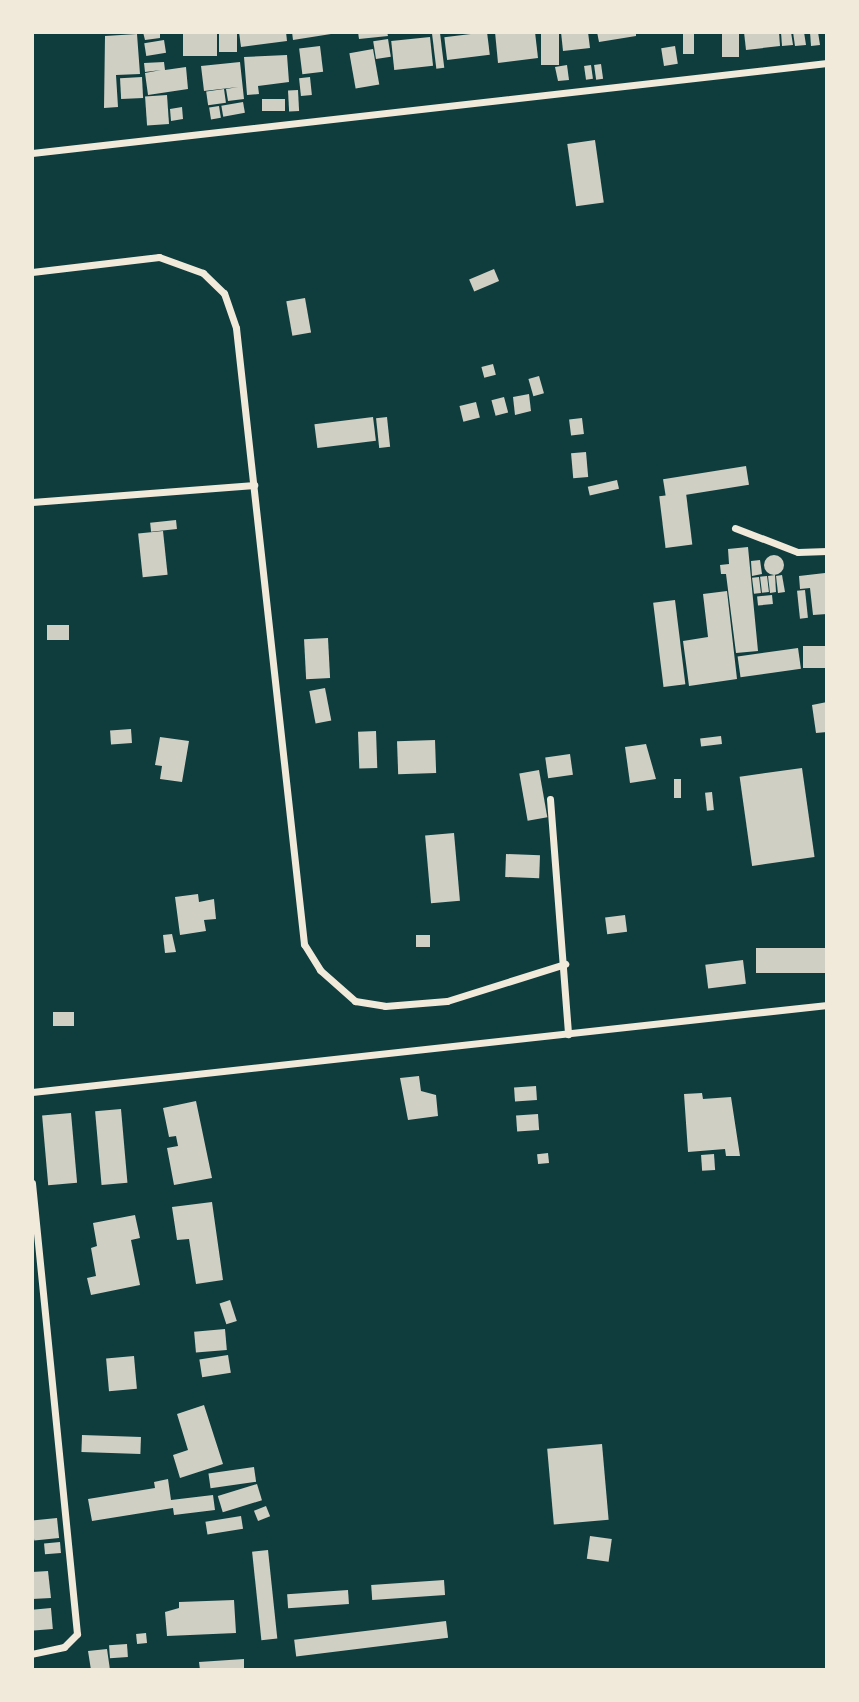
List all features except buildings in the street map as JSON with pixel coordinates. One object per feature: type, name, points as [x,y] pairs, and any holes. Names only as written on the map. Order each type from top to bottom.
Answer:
[{"type":"street","points":[[32,153],[827,63]]},
{"type":"street","points":[[32,272],[159,257],[203,273],[224,293],[236,328],[304,944],[320,970],[355,1001],[385,1006],[447,1001],[565,964]]},
{"type":"street","points":[[32,502],[254,485]]},
{"type":"street","points":[[735,528],[798,552],[827,551]]},
{"type":"street","points":[[550,799],[568,1034]]},
{"type":"street","points":[[32,1092],[827,1005]]},
{"type":"street","points":[[32,1183],[77,1634],[64,1647],[32,1654]]}]
